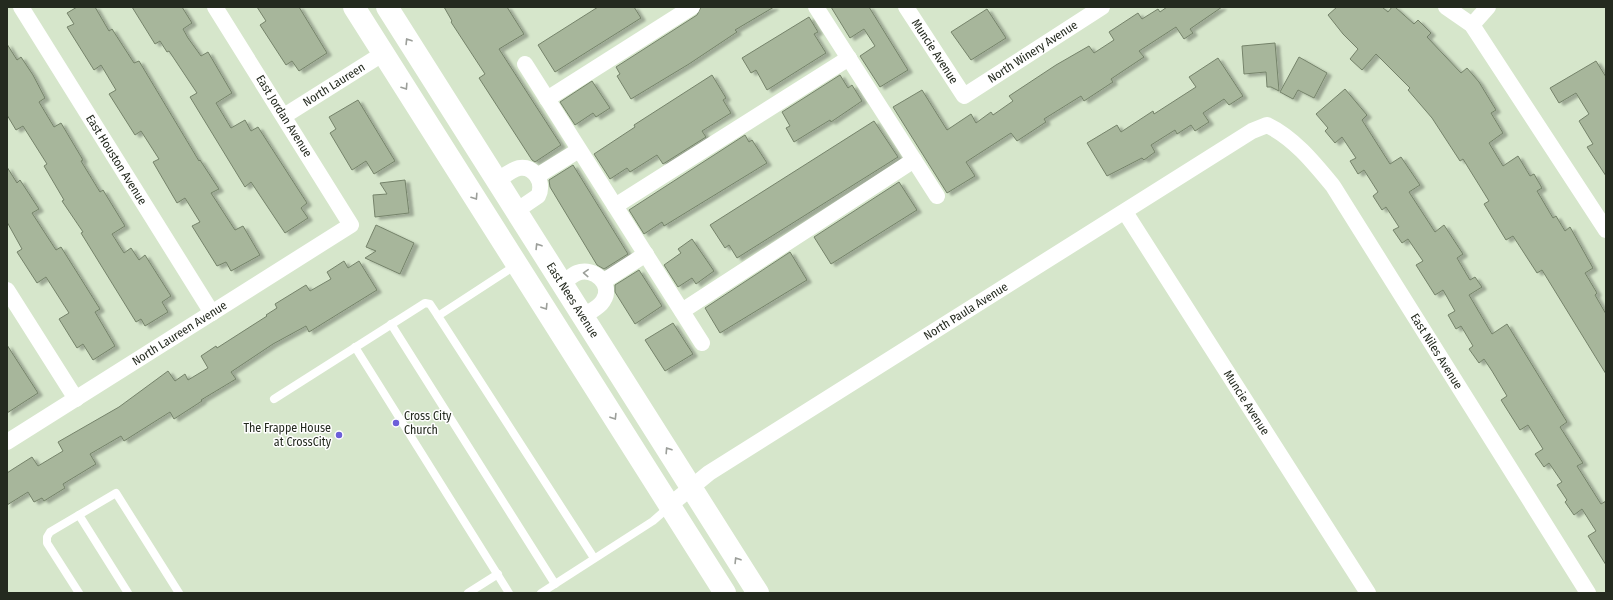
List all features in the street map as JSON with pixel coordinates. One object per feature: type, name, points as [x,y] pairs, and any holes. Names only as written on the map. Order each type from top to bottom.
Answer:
[{"type":"main road","points":[[354,7],[725,593]]},
{"type":"main road","name":"East Nees Avenue","points":[[386,7],[758,593]]},
{"type":"main road","points":[[384,53],[398,55],[407,63],[456,142],[497,181]]},
{"type":"street","name":"East Houston Avenue","points":[[21,7],[212,313]]},
{"type":"street","name":"East Jordan Avenue","points":[[215,7],[351,225]]},
{"type":"street","points":[[547,99],[692,7]]},
{"type":"street","points":[[816,7],[937,196]]},
{"type":"street","name":"Muncie Avenue","points":[[906,7],[964,96]]},
{"type":"street","name":"North Winery Avenue","points":[[964,96],[1102,7]]},
{"type":"street","points":[[1446,7],[1472,25],[1606,230]]},
{"type":"street","points":[[1472,25],[1488,7]]},
{"type":"street","name":"North Laureen","points":[[284,116],[384,53]]},
{"type":"street","points":[[616,206],[849,58]]},
{"type":"street","points":[[525,64],[702,343]]},
{"type":"street","name":"North Paula Avenue","points":[[670,505],[709,473],[1252,131],[1267,125]]},
{"type":"street","name":"East Niles Avenue","points":[[1267,125],[1282,133],[1319,169],[1333,186],[1588,593]]},
{"type":"street","points":[[537,176],[579,150]]},
{"type":"street","points":[[682,311],[914,160]]},
{"type":"street","points":[[497,181],[518,168],[525,168],[537,176],[541,184],[538,196],[516,211]]},
{"type":"street","name":"Muncie Avenue","points":[[1125,212],[1368,593]]},
{"type":"street","name":"North Laureen Avenue","points":[[7,442],[351,225]]},
{"type":"street","points":[[604,281],[646,254]]},
{"type":"street","points":[[562,284],[578,273],[588,272],[598,276],[604,281],[606,294],[603,302],[583,316]]},
{"type":"street","points":[[7,290],[76,399]]},
{"type":"lane","points":[[438,316],[517,264]]},
{"type":"lane","points":[[274,398],[425,303],[430,304],[594,558]]},
{"type":"lane","points":[[391,324],[555,584]]},
{"type":"lane","points":[[355,347],[509,593]]},
{"type":"lane","points":[[79,593],[47,543],[47,537],[50,532],[116,494],[179,593]]},
{"type":"lane","points":[[541,593],[653,521],[670,505]]},
{"type":"lane","points":[[79,515],[128,593]]},
{"type":"lane","points":[[468,593],[498,574]]},
{"type":"building","points":[[77,7],[95,7],[109,31],[112,29],[134,63],[139,61],[199,161],[200,160],[219,189],[211,193],[235,230],[243,226],[260,255],[231,271],[226,262],[217,266],[192,226],[200,222],[185,198],[177,203],[153,162],[159,159],[141,131],[135,135],[109,94],[116,90],[101,65],[94,70],[67,27],[74,24],[67,13]]},
{"type":"building","points":[[132,7],[182,7],[192,23],[183,29],[188,38],[201,56],[208,52],[232,93],[216,103],[231,128],[245,120],[251,131],[258,127],[307,203],[301,208],[308,218],[285,233],[251,182],[245,187],[190,97],[197,93],[169,51],[167,52],[160,41],[155,44]]},
{"type":"building","points":[[257,7],[299,7],[327,53],[299,71],[292,61],[286,65],[260,25],[266,21]]},
{"type":"building","points":[[444,7],[507,7],[524,34],[499,49],[561,145],[535,162],[532,160],[479,78],[485,74],[451,22],[452,21]]},
{"type":"building","points":[[598,7],[634,7],[641,18],[555,72],[538,45]]},
{"type":"building","points":[[701,7],[774,7],[735,30],[737,32],[689,64],[631,99],[617,76],[620,74],[616,67],[697,15]]},
{"type":"building","points":[[831,7],[869,7],[908,70],[880,87],[860,56],[875,46],[864,29],[850,38]]},
{"type":"building","points":[[1167,7],[1222,7],[1190,29],[1193,33],[1184,39],[1176,27],[1139,51],[1144,57],[1111,79],[1113,82],[1084,101],[1081,96],[1044,119],[1046,122],[1017,141],[1011,133],[966,162],[975,176],[947,193],[893,107],[922,90],[947,130],[971,114],[976,123],[991,112],[993,115],[1013,101],[1009,96],[1056,65],[1089,46],[1094,53],[1114,40],[1109,32],[1138,13],[1142,19],[1158,9],[1160,12]]},
{"type":"building","points":[[1337,7],[1382,7],[1388,12],[1392,7],[1395,7],[1414,24],[1418,20],[1431,33],[1427,37],[1461,73],[1467,68],[1479,82],[1496,110],[1491,113],[1503,133],[1489,143],[1503,166],[1518,156],[1530,176],[1534,174],[1542,188],[1537,191],[1553,218],[1556,216],[1565,231],[1570,227],[1593,268],[1585,273],[1597,293],[1595,295],[1606,314],[1606,374],[1542,270],[1537,273],[1513,236],[1506,240],[1484,204],[1489,201],[1463,159],[1460,161],[1432,118],[1408,90],[1410,88],[1376,54],[1362,70],[1350,59],[1358,49],[1343,34],[1328,15]]},
{"type":"building","points":[[987,9],[1006,38],[971,60],[951,32]]},
{"type":"building","points":[[809,17],[818,32],[814,34],[826,53],[767,90],[756,70],[751,73],[742,58]]},
{"type":"building","points":[[1275,43],[1279,91],[1271,87],[1267,87],[1266,72],[1244,74],[1242,46]]},
{"type":"building","points":[[7,44],[17,60],[21,57],[33,75],[45,98],[39,102],[54,127],[61,123],[83,160],[81,161],[100,192],[103,190],[125,226],[112,234],[124,253],[131,248],[139,260],[145,255],[171,296],[162,302],[168,312],[145,326],[141,319],[136,322],[81,233],[83,232],[62,201],[64,200],[44,166],[47,164],[23,126],[16,130],[7,115]]},
{"type":"building","points":[[1299,57],[1327,73],[1314,98],[1298,90],[1293,99],[1280,92]]},
{"type":"building","points":[[1218,58],[1243,96],[1229,105],[1224,99],[1203,113],[1209,122],[1195,131],[1191,125],[1177,134],[1175,130],[1151,145],[1155,152],[1144,160],[1142,158],[1107,176],[1087,143],[1117,125],[1121,132],[1153,111],[1154,114],[1196,87],[1189,77]]},
{"type":"building","points":[[1596,61],[1606,77],[1606,176],[1587,147],[1593,144],[1579,121],[1589,114],[1576,93],[1559,103],[1550,88]]},
{"type":"building","points":[[712,75],[726,98],[723,100],[731,113],[702,131],[706,137],[663,164],[657,155],[630,172],[627,168],[610,179],[594,154],[635,127],[634,125]]},
{"type":"building","points":[[840,75],[848,88],[852,85],[862,101],[831,122],[830,120],[794,142],[786,128],[790,126],[782,112]]},
{"type":"building","points":[[592,81],[610,108],[596,117],[593,113],[575,125],[560,102]]},
{"type":"building","points":[[1345,89],[1367,115],[1362,120],[1390,164],[1401,157],[1420,185],[1409,192],[1435,232],[1444,225],[1463,254],[1457,258],[1470,280],[1475,277],[1482,287],[1469,295],[1492,334],[1507,324],[1567,422],[1560,427],[1583,463],[1577,466],[1601,504],[1606,501],[1606,565],[1588,536],[1596,531],[1582,509],[1574,515],[1565,502],[1567,500],[1557,485],[1562,482],[1549,463],[1544,467],[1535,454],[1543,449],[1528,425],[1520,430],[1501,400],[1507,396],[1492,371],[1484,359],[1479,363],[1469,349],[1473,346],[1461,326],[1456,329],[1448,315],[1455,311],[1443,290],[1435,295],[1416,265],[1423,261],[1408,239],[1402,243],[1393,230],[1399,227],[1386,207],[1382,210],[1373,196],[1378,192],[1364,170],[1358,174],[1350,161],[1356,158],[1342,137],[1335,143],[1325,131],[1328,128],[1316,114]]},
{"type":"building","points":[[358,100],[395,161],[374,174],[366,161],[352,170],[330,133],[336,129],[329,117]]},
{"type":"building","points":[[874,121],[898,157],[737,258],[729,245],[725,248],[710,225]]},
{"type":"building","points":[[745,135],[749,142],[752,140],[767,163],[664,226],[662,222],[644,234],[629,210]]},
{"type":"building","points":[[573,165],[628,254],[604,269],[597,265],[550,187],[549,180]]},
{"type":"building","points":[[7,167],[17,183],[20,180],[39,209],[32,213],[56,250],[61,247],[100,309],[95,312],[115,346],[93,360],[83,344],[77,348],[59,319],[69,313],[46,277],[37,283],[17,252],[22,249],[7,222]]},
{"type":"building","points":[[405,180],[409,213],[375,217],[373,195],[387,194],[380,183]]},
{"type":"building","points":[[899,182],[917,210],[831,264],[814,237]]},
{"type":"building","points":[[376,225],[414,243],[400,274],[365,258],[376,251],[366,247]]},
{"type":"building","points":[[692,239],[714,271],[696,284],[692,278],[678,287],[664,265],[681,253],[678,249]]},
{"type":"building","points":[[790,252],[807,280],[720,333],[705,308]]},
{"type":"building","points":[[344,261],[348,268],[359,261],[377,290],[309,332],[306,326],[273,344],[231,372],[236,379],[201,400],[202,401],[174,419],[170,412],[124,441],[121,436],[90,454],[96,464],[63,484],[65,488],[44,501],[42,498],[34,502],[28,492],[7,505],[7,473],[32,457],[38,466],[63,451],[58,442],[119,407],[168,371],[175,381],[185,374],[188,380],[208,368],[201,356],[216,346],[217,348],[267,316],[266,315],[277,308],[275,304],[306,285],[310,291],[331,279],[327,272]]},
{"type":"building","points":[[639,270],[662,306],[635,324],[615,292],[615,285]]},
{"type":"building","points":[[673,323],[693,354],[665,371],[645,340]]},
{"type":"building","points":[[7,345],[38,393],[7,413]]},
{"type":"place","name":"Cross City Church","points":[[396,423]]},
{"type":"place","name":"The Frappe House at CrossCity","points":[[339,435]]}]
